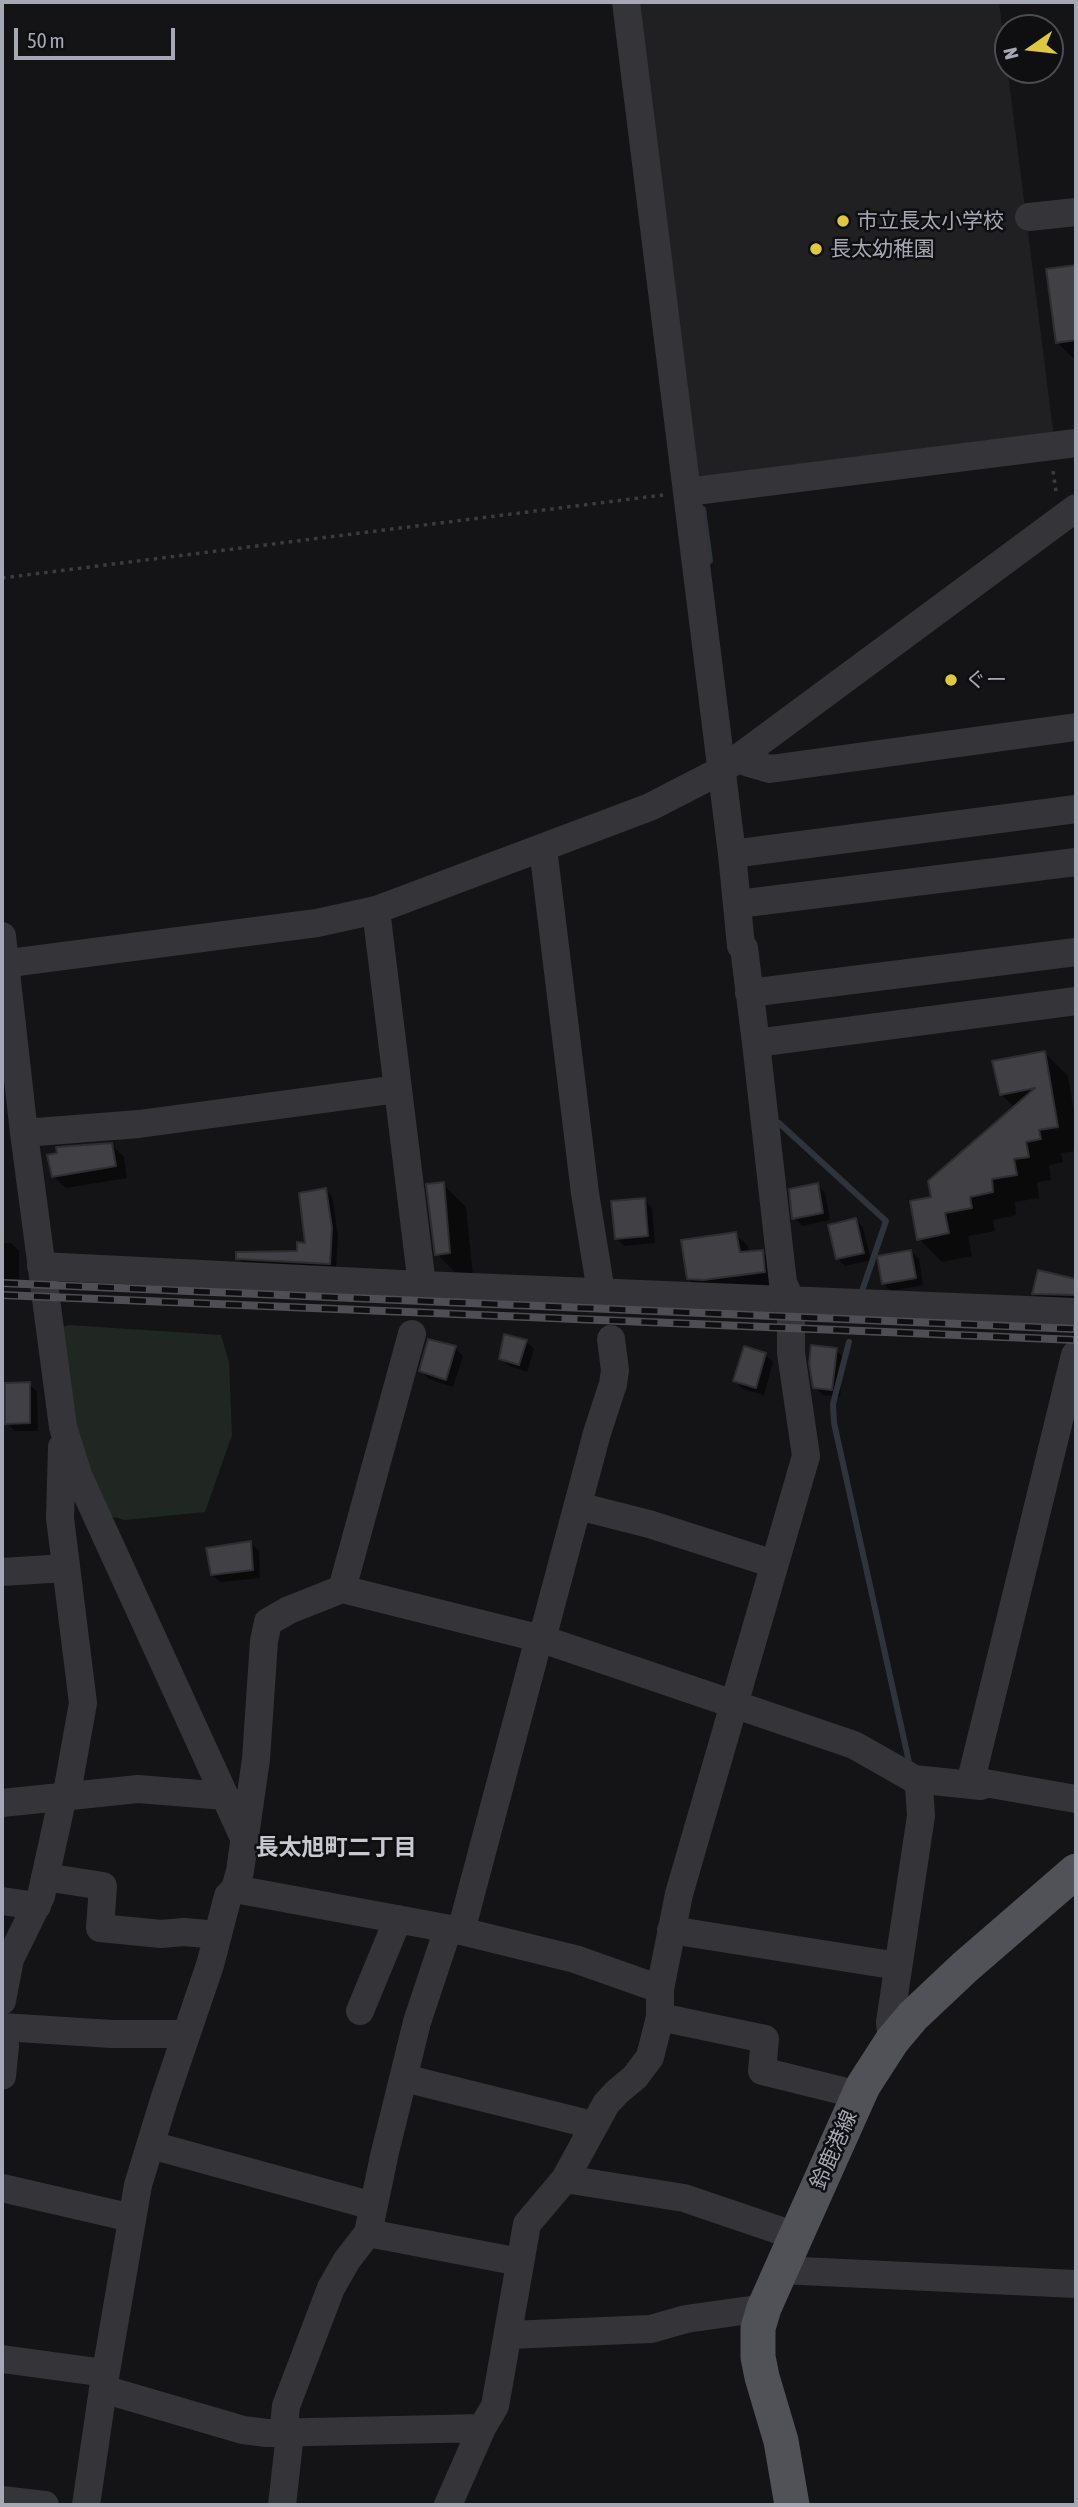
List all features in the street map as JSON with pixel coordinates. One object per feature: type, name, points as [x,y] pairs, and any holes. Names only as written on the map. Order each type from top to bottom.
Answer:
[{"type":"main road","name":"鈴鹿港線","points":[[792,2505],[781,2441],[758,2357],[758,2328],[780,2270],[859,2095],[892,2040],[913,2015],[1076,1871]]},
{"type":"street","points":[[448,2505],[482,2428],[495,2406],[527,2224],[565,2179],[606,2104],[635,2077],[650,2057],[660,2017],[660,1989],[671,1930],[695,1832],[736,1703],[806,1456],[791,1353],[791,1300],[783,1283],[750,993],[744,948],[741,946],[732,854],[729,764],[687,492],[626,2]]},
{"type":"street","points":[[1029,217],[1076,212]]},
{"type":"street","points":[[687,492],[1076,443]]},
{"type":"street","points":[[244,1838],[78,1475],[63,1427],[3,954],[317,923],[376,910],[650,807],[729,764],[1066,500]]},
{"type":"street","points":[[729,764],[769,769],[1076,727]]},
{"type":"street","points":[[732,854],[1076,809]]},
{"type":"street","points":[[543,848],[585,1193],[601,1292]]},
{"type":"street","points":[[738,904],[1076,862]]},
{"type":"street","points":[[376,910],[422,1285]]},
{"type":"street","points":[[750,993],[1076,952]]},
{"type":"street","points":[[756,1043],[1076,1001]]},
{"type":"street","points":[[24,1133],[152,1122],[398,1089]]},
{"type":"street","points":[[41,1266],[1076,1312]]},
{"type":"street","points":[[342,1589],[412,1334]]},
{"type":"street","points":[[282,2505],[290,2434],[284,2426],[286,2406],[316,2321],[336,2278],[371,2220],[417,2022],[454,1930],[613,1384],[615,1370],[611,1339]]},
{"type":"street","points":[[970,1784],[1075,1355]]},
{"type":"street","points":[[2,2001],[10,1959],[37,1906],[45,1877],[63,1796],[68,1787],[83,1703],[60,1518],[63,1427]]},
{"type":"street","points":[[578,1506],[649,1524],[774,1564]]},
{"type":"street","points":[[2,1572],[65,1568]]},
{"type":"street","points":[[86,2505],[104,2381],[138,2185],[228,1896],[235,1889],[255,1771],[264,1641],[268,1622],[289,1609],[342,1589],[541,1638],[854,1745],[914,1779],[981,1786],[985,1783],[1076,1800]]},
{"type":"street","points":[[892,2040],[890,2022],[921,1816],[919,1786],[914,1779]]},
{"type":"street","points":[[2,1803],[138,1790],[225,1797]]},
{"type":"street","points":[[45,1877],[103,1886],[100,1928],[161,1934],[184,1932],[218,1935]]},
{"type":"street","points":[[235,1889],[454,1930],[575,1959],[660,1989]]},
{"type":"street","points":[[2,1901],[37,1906]]},
{"type":"street","points":[[360,2011],[398,1919]]},
{"type":"street","points":[[671,1930],[898,1966]]},
{"type":"street","points":[[660,2017],[765,2039],[762,2071],[859,2095]]},
{"type":"street","points":[[2,2076],[5,2046],[2,2029],[186,2034]]},
{"type":"street","points":[[404,2078],[581,2122],[592,2130]]},
{"type":"street","points":[[150,2146],[371,2220],[520,2262]]},
{"type":"street","points":[[565,2179],[684,2198],[796,2236]]},
{"type":"street","points":[[2,2188],[132,2218]]},
{"type":"street","points":[[780,2270],[1076,2284]]},
{"type":"street","points":[[509,2335],[651,2329],[687,2319],[764,2308]]},
{"type":"street","points":[[2,2359],[104,2381],[243,2430],[290,2434],[482,2428]]},
{"type":"street","points":[[2,2500],[45,2505]]},
{"type":"path","points":[[1053,466],[1066,500]]},
{"type":"path","points":[[2,578],[687,492]]},
{"type":"shaded area","name":"市立長太小学校","points":[[632,2],[999,2],[1001,14],[994,14],[994,84],[1009,84],[1054,438],[697,484]]},
{"type":"shaded area","points":[[69,1325],[221,1335],[229,1362],[232,1435],[205,1512],[125,1520],[102,1514],[84,1481],[56,1329]]},
{"type":"building","points":[[1076,265],[1076,340],[1056,343],[1046,269]]},
{"type":"building","points":[[1045,1051],[1058,1127],[1039,1130],[1041,1139],[1026,1142],[1029,1157],[1014,1159],[1017,1175],[992,1179],[993,1192],[970,1197],[972,1208],[945,1213],[949,1233],[917,1240],[910,1201],[931,1197],[928,1181],[1035,1088],[1000,1095],[992,1061]]},
{"type":"building","points":[[112,1143],[116,1166],[52,1177],[47,1155],[57,1153],[56,1147]]},
{"type":"building","points":[[444,1182],[450,1253],[435,1255],[426,1184]]},
{"type":"building","points":[[818,1183],[823,1213],[792,1219],[789,1189]]},
{"type":"building","points":[[326,1188],[332,1228],[330,1264],[236,1259],[236,1252],[297,1251],[297,1242],[305,1243],[299,1193]]},
{"type":"building","points":[[645,1198],[648,1236],[615,1239],[611,1201]]},
{"type":"building","points":[[856,1218],[864,1253],[836,1259],[828,1225]]},
{"type":"building","points":[[736,1232],[740,1252],[763,1250],[765,1272],[703,1280],[687,1279],[681,1240]]},
{"type":"building","points":[[911,1250],[916,1278],[882,1284],[877,1256]]},
{"type":"building","points":[[1038,1270],[1076,1279],[1076,1295],[1032,1294]]},
{"type":"building","points":[[504,1334],[527,1340],[519,1365],[499,1359]]},
{"type":"building","points":[[428,1339],[456,1346],[446,1380],[419,1371]]},
{"type":"building","points":[[811,1345],[837,1348],[832,1390],[813,1388],[809,1363]]},
{"type":"building","points":[[744,1346],[766,1353],[756,1388],[733,1381]]},
{"type":"building","points":[[30,1382],[30,1423],[5,1424],[5,1383]]},
{"type":"building","points":[[251,1541],[253,1570],[211,1575],[206,1548]]},
{"type":"waterway","points":[[703,509],[710,561]]},
{"type":"waterway","points":[[779,1123],[886,1221],[862,1291]]},
{"type":"waterway","points":[[849,1342],[833,1404],[834,1423],[909,1762]]},
{"type":"railway","points":[[2,1283],[1076,1329]]},
{"type":"railway","points":[[2,1295],[1076,1340]]},
{"type":"place","name":"市立長太小学校","points":[[843,221]]},
{"type":"place","name":"長太幼稚園","points":[[816,249]]},
{"type":"place","name":"ぐー","points":[[951,680]]},
{"type":"district","name":"長太旭町二丁目","points":[[336,1848]]}]
